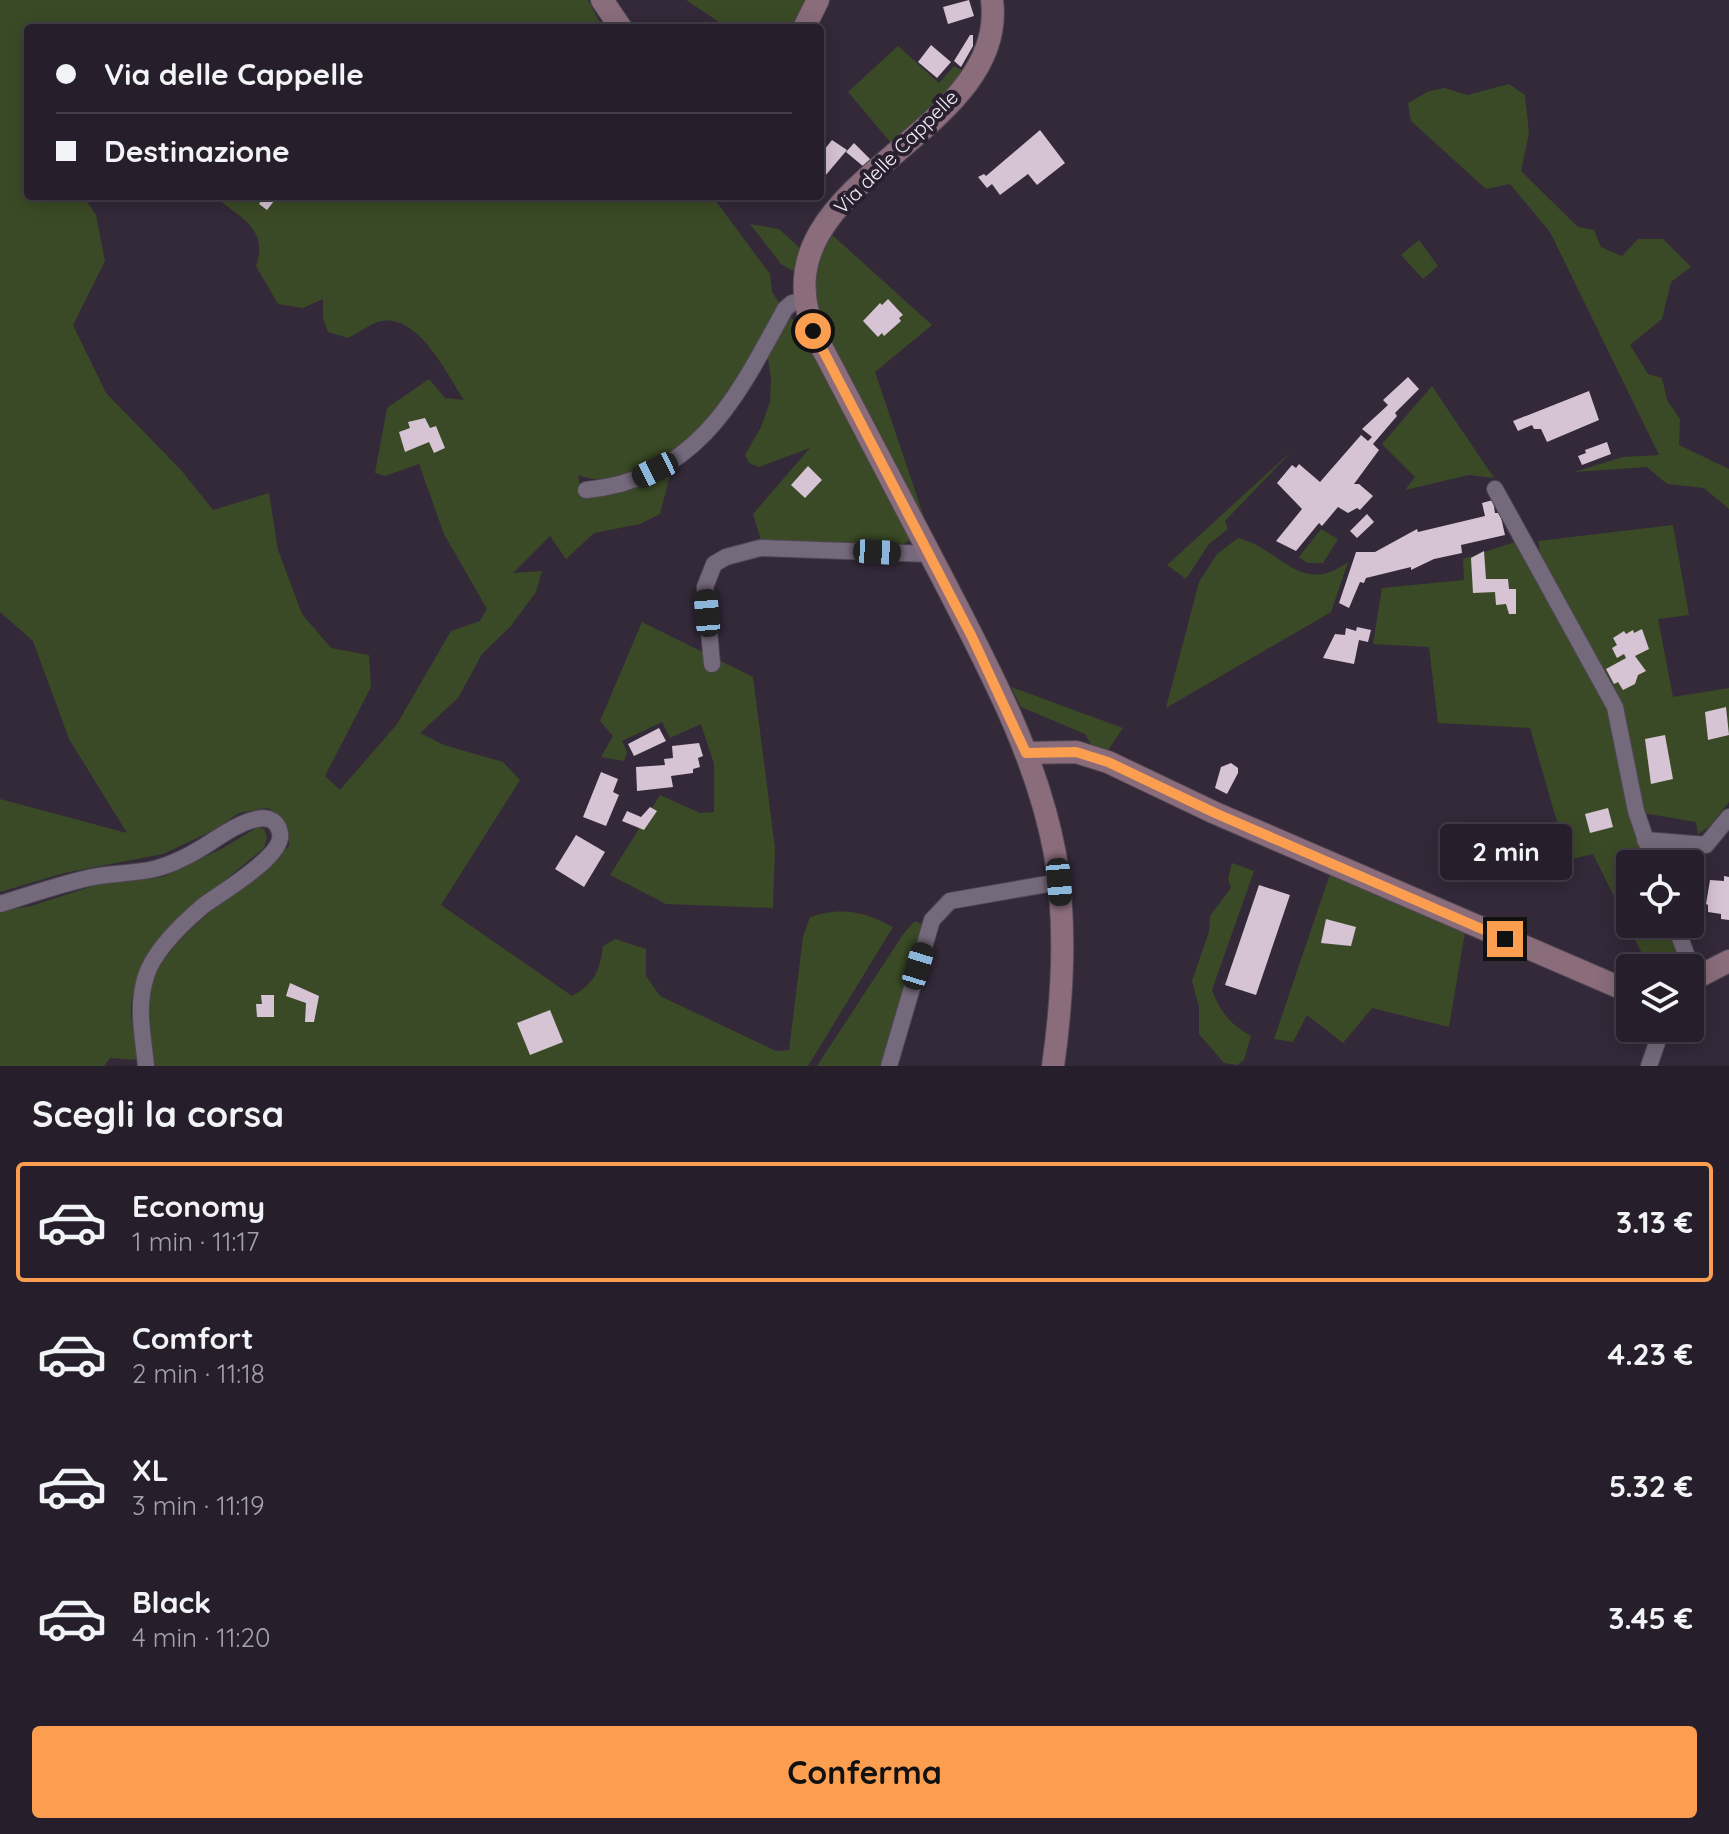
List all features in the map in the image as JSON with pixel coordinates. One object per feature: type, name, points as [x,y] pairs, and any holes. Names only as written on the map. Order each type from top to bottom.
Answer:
[{"type":"main road","points":[[602,0],[618,24]]},
{"type":"main road","points":[[806,24],[818,0]]},
{"type":"main road","name":"Via delle Cappelle","points":[[992,0],[991,32],[986,50],[961,88],[845,198],[821,230],[808,264],[806,300],[813,331],[995,681],[1026,753],[1048,825],[1059,882],[1061,988],[1053,1066]]},
{"type":"main road","points":[[1026,753],[1076,752],[1108,762],[1228,819],[1616,986]]},
{"type":"main road","points":[[1704,974],[1729,961]]},
{"type":"street","points":[[586,490],[631,482],[655,470],[706,433],[744,386],[785,309],[792,303],[806,300]]},
{"type":"street","points":[[1495,489],[1615,707],[1636,811],[1649,850]]},
{"type":"street","points":[[712,664],[705,587],[714,564],[726,557],[773,548],[930,554]]},
{"type":"street","points":[[1645,840],[1706,845],[1729,817]]},
{"type":"street","points":[[0,904],[88,878],[156,868],[195,852],[246,822],[260,818],[273,821],[280,831],[280,842],[271,855],[201,908],[163,947],[146,973],[139,1006],[146,1066]]},
{"type":"street","points":[[889,1066],[932,920],[940,908],[950,901],[1059,882]]},
{"type":"street","points":[[1649,1066],[1657,1042]]},
{"type":"green space","points":[[0,0],[588,0],[601,24],[24,24],[24,200],[86,200],[96,215],[105,261],[73,325],[106,393],[181,470],[213,510],[269,493],[278,550],[302,614],[331,648],[369,655],[371,687],[325,776],[340,790],[397,724],[451,631],[480,621],[487,609],[444,534],[419,464],[385,476],[375,473],[387,408],[429,379],[445,398],[464,400],[430,348],[408,327],[382,321],[348,338],[328,332],[323,318],[323,299],[303,308],[278,304],[256,266],[259,242],[255,233],[250,225],[219,200],[715,200],[770,274],[772,292],[782,307],[738,387],[689,441],[646,469],[623,477],[600,480],[578,475],[581,494],[607,494],[640,485],[672,467],[660,514],[640,524],[594,533],[566,559],[550,536],[513,573],[542,571],[536,592],[510,627],[482,654],[458,698],[420,733],[444,745],[503,762],[520,780],[441,905],[572,996],[586,987],[598,970],[603,946],[615,939],[646,949],[646,976],[660,996],[776,1051],[789,1050],[803,937],[810,917],[853,912],[893,927],[808,1066],[155,1066],[146,1011],[151,985],[163,961],[202,919],[289,846],[289,833],[278,814],[267,808],[239,813],[212,831],[163,854],[64,873],[0,892],[0,799],[127,833],[69,739],[33,641],[0,612]]},
{"type":"green space","points":[[686,0],[810,0],[797,24],[722,24]]},
{"type":"green space","points":[[898,46],[939,83],[954,66],[963,71],[955,85],[892,144],[848,92]]},
{"type":"green space","points":[[1509,84],[1525,95],[1529,133],[1521,171],[1578,227],[1594,230],[1601,247],[1622,256],[1638,239],[1663,239],[1691,267],[1671,282],[1662,319],[1630,345],[1648,374],[1662,378],[1667,400],[1680,419],[1679,445],[1729,469],[1729,509],[1704,488],[1667,484],[1647,467],[1574,472],[1623,457],[1659,455],[1550,232],[1510,184],[1486,189],[1411,121],[1408,103],[1429,91],[1445,88],[1467,95]]},
{"type":"green space","points":[[750,224],[779,229],[801,249],[797,273],[781,264]]},
{"type":"green space","points":[[830,233],[932,325],[875,372],[924,517],[826,332],[815,294],[818,263]]},
{"type":"green space","points":[[1419,240],[1438,266],[1423,279],[1401,255]]},
{"type":"green space","points":[[786,312],[799,327],[910,540],[904,544],[761,540],[753,514],[810,448],[759,467],[749,463],[745,455],[761,427],[770,402],[767,352]]},
{"type":"green space","points":[[1432,386],[1494,478],[1469,475],[1405,490],[1415,477],[1382,444]]},
{"type":"green space","points":[[1294,449],[1225,521],[1228,529],[1209,544],[1186,579],[1167,565]]},
{"type":"green space","points":[[1673,525],[1689,615],[1658,619],[1673,697],[1729,688],[1729,802],[1709,827],[1698,834],[1696,822],[1643,813],[1617,697],[1542,565],[1538,541]]},
{"type":"green space","points":[[1321,529],[1338,539],[1323,563],[1307,563],[1299,557]]},
{"type":"green space","points":[[1238,538],[1304,573],[1317,575],[1348,562],[1331,612],[1166,708],[1199,582],[1217,554]]},
{"type":"green space","points":[[1515,542],[1521,546],[1610,709],[1629,814],[1641,850],[1616,850],[1616,901],[1593,854],[1568,860],[1530,728],[1438,723],[1429,647],[1373,644],[1382,588],[1464,580],[1463,559]]},
{"type":"green space","points":[[642,622],[753,677],[775,848],[773,908],[666,904],[610,875],[660,795],[700,813],[714,812],[714,764],[701,724],[670,738],[662,722],[622,741],[627,752],[624,761],[601,757],[613,736],[600,721]]},
{"type":"green space","points":[[1011,687],[1123,728],[1106,753],[1093,748],[1085,734],[1021,707]]},
{"type":"green space","points":[[258,827],[264,829],[267,837],[264,848],[186,916],[151,957],[139,978],[131,1007],[137,1060],[110,1058],[104,1066],[0,1066],[0,911],[31,906],[96,885],[162,877],[223,848]]},
{"type":"green space","points":[[1232,863],[1254,871],[1212,990],[1227,1017],[1251,1036],[1244,1060],[1237,1065],[1224,1063],[1199,1034],[1199,1007],[1192,981],[1209,932],[1210,916],[1231,888],[1228,879]]},
{"type":"green space","points":[[1330,874],[1465,932],[1449,1027],[1372,1008],[1343,1043],[1307,1015],[1293,1042],[1274,1039]]},
{"type":"green space","points":[[915,921],[922,924],[881,1066],[817,1066],[904,933]]},
{"type":"green space","points":[[1634,938],[1672,938],[1678,954],[1642,954]]},
{"type":"building","points":[[969,0],[974,16],[948,24],[943,7]]},
{"type":"building","points":[[970,35],[973,35],[973,46],[961,67],[954,61]]},
{"type":"building","points":[[931,45],[951,62],[937,78],[918,62]]},
{"type":"building","points":[[1040,130],[1065,163],[1037,185],[1028,174],[1000,195],[992,184],[987,188],[978,177],[986,176]]},
{"type":"building","points":[[832,140],[847,150],[825,176],[824,175],[824,150]]},
{"type":"building","points":[[854,143],[871,160],[864,167],[846,152]]},
{"type":"building","points":[[262,200],[275,200],[267,210],[259,204]]},
{"type":"building","points":[[888,299],[903,315],[899,318],[901,321],[884,336],[882,333],[878,337],[863,321]]},
{"type":"building","points":[[1408,377],[1419,389],[1395,413],[1397,416],[1373,444],[1379,450],[1354,484],[1359,484],[1373,496],[1360,510],[1357,508],[1348,513],[1338,507],[1322,526],[1319,523],[1296,551],[1276,541],[1302,509],[1277,483],[1292,465],[1296,468],[1299,464],[1320,482],[1361,435],[1368,441],[1372,437],[1362,429],[1388,405],[1383,400]]},
{"type":"building","points":[[1589,391],[1599,420],[1547,442],[1541,429],[1534,429],[1532,425],[1518,431],[1513,421]]},
{"type":"building","points":[[425,418],[430,428],[436,426],[445,448],[434,453],[429,442],[405,452],[399,432],[410,428],[408,422]]},
{"type":"building","points":[[1607,442],[1611,454],[1582,465],[1578,456]]},
{"type":"building","points":[[808,466],[822,480],[805,498],[791,485]]},
{"type":"building","points":[[1493,500],[1495,513],[1500,513],[1505,535],[1461,545],[1462,553],[1434,559],[1411,570],[1411,567],[1366,578],[1364,583],[1360,582],[1349,608],[1339,603],[1356,552],[1375,552],[1417,529],[1418,532],[1485,516],[1482,503]]},
{"type":"building","points":[[1367,514],[1374,522],[1357,538],[1350,531]]},
{"type":"building","points":[[1484,551],[1486,579],[1508,579],[1509,589],[1516,589],[1516,614],[1509,614],[1506,604],[1496,605],[1495,592],[1473,593],[1471,558]]},
{"type":"building","points":[[1357,627],[1371,630],[1368,642],[1359,640],[1354,664],[1323,658],[1335,634],[1345,635],[1346,628],[1356,631]]},
{"type":"building","points":[[1642,629],[1649,649],[1635,656],[1646,671],[1638,675],[1635,684],[1623,690],[1618,682],[1614,684],[1606,669],[1626,658],[1624,654],[1617,658],[1612,648],[1617,645],[1613,638],[1624,631],[1626,634]]},
{"type":"building","points":[[1726,707],[1729,735],[1708,740],[1705,712]]},
{"type":"building","points":[[659,728],[666,741],[634,756],[628,744]]},
{"type":"building","points":[[1665,735],[1673,779],[1651,784],[1645,739]]},
{"type":"building","points":[[699,743],[703,756],[698,758],[700,767],[693,769],[693,773],[671,776],[673,787],[637,791],[636,767],[665,765],[664,759],[673,758],[672,746]]},
{"type":"building","points":[[1231,763],[1238,768],[1238,773],[1227,794],[1215,788],[1221,767]]},
{"type":"building","points":[[601,772],[618,779],[613,792],[619,795],[606,826],[583,817]]},
{"type":"building","points":[[650,807],[657,811],[644,830],[622,821],[627,811],[641,817]]},
{"type":"building","points":[[1608,808],[1613,827],[1590,833],[1585,814]]},
{"type":"building","points":[[576,835],[605,852],[584,887],[555,869]]},
{"type":"building","points":[[1724,876],[1729,877],[1729,920],[1721,919],[1721,914],[1708,912],[1706,904],[1710,880],[1724,881]]},
{"type":"building","points":[[1259,885],[1290,895],[1256,995],[1225,985]]},
{"type":"building","points":[[1326,919],[1356,927],[1351,946],[1321,943]]},
{"type":"building","points":[[290,983],[319,996],[314,1022],[305,1022],[306,1003],[286,996]]},
{"type":"building","points":[[261,995],[274,995],[274,1017],[257,1017],[256,1004],[262,1004]]},
{"type":"building","points":[[550,1010],[563,1042],[530,1055],[517,1023]]},
{"type":"route","points":[[813,331],[972,637],[1026,753],[1050,750],[1076,752],[1121,767],[1215,813],[1505,939]]}]
